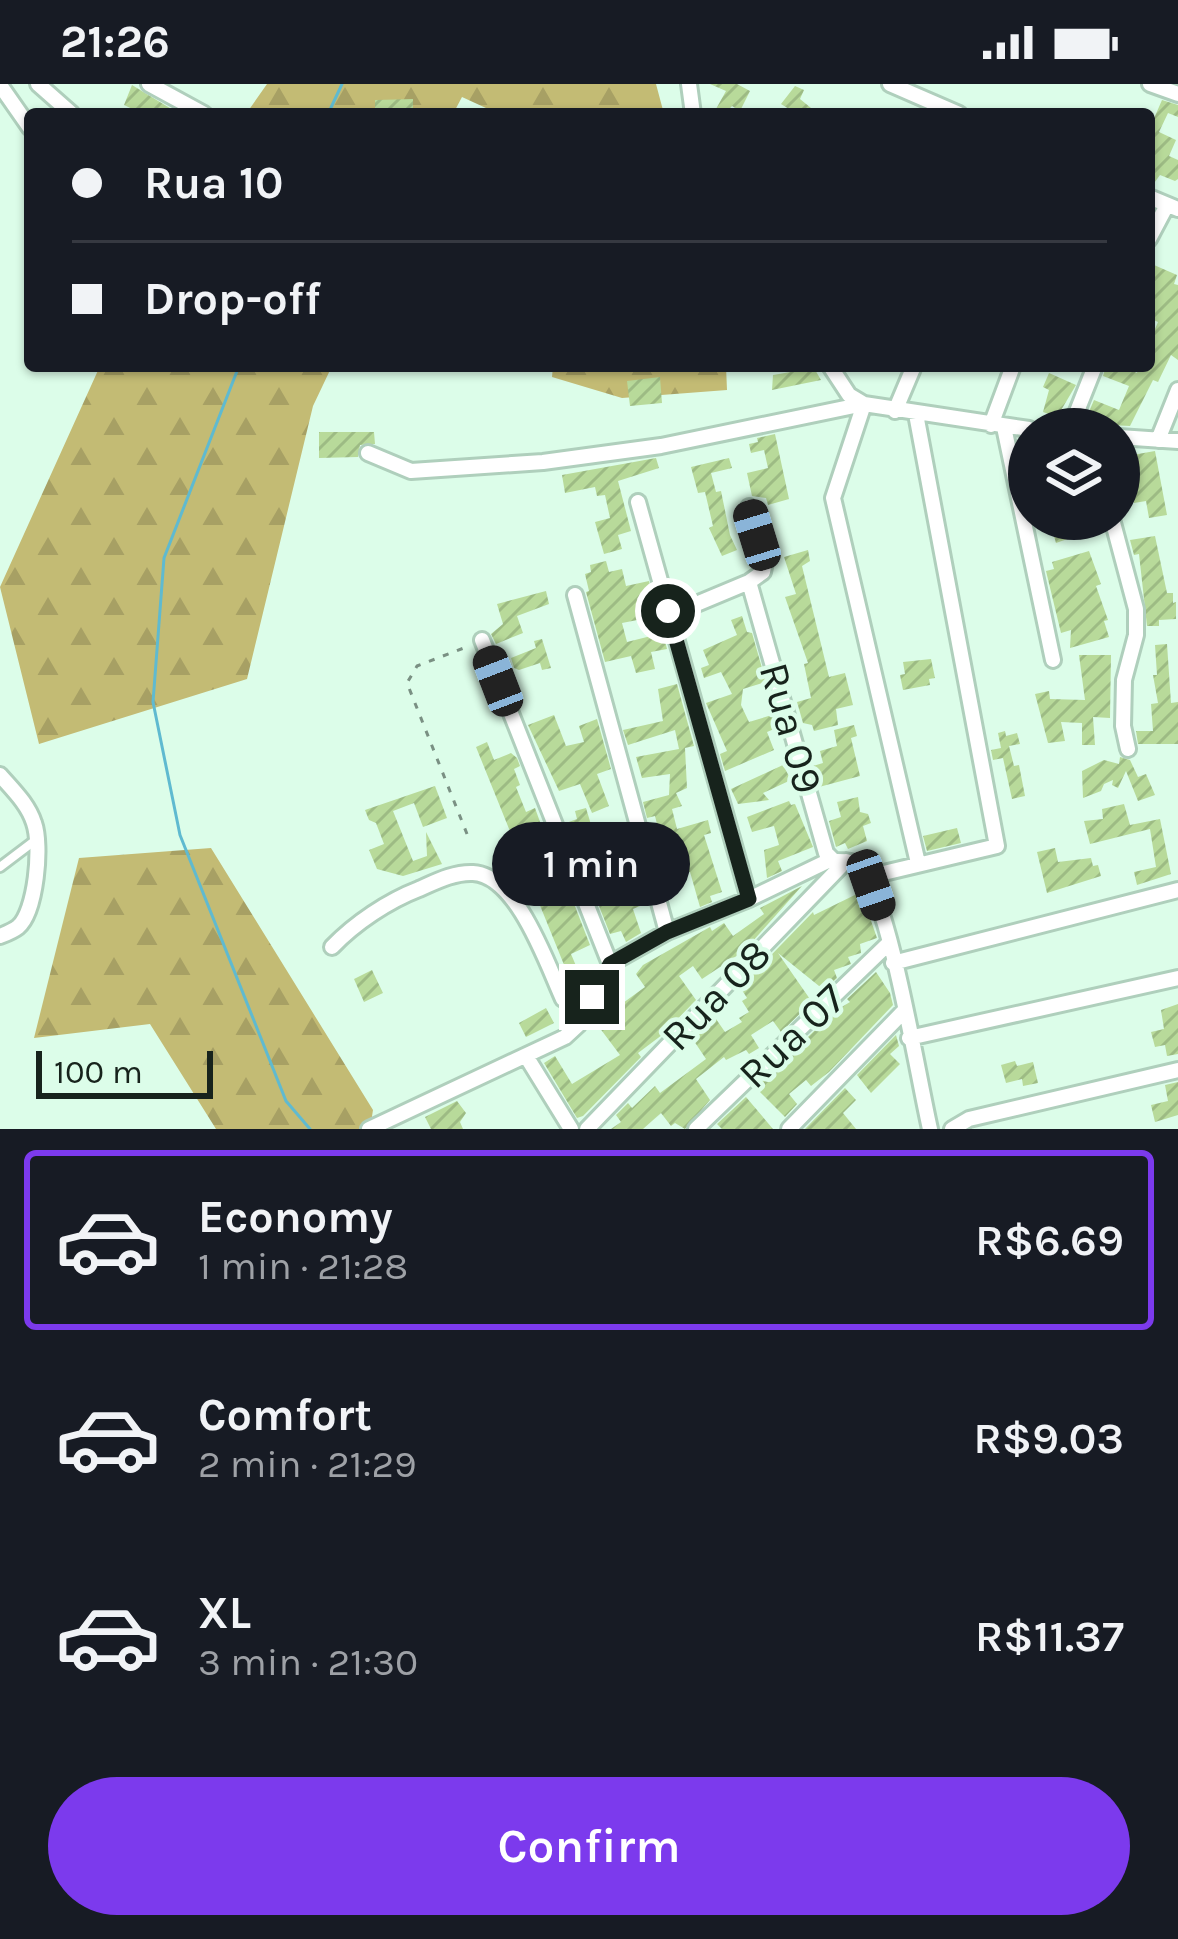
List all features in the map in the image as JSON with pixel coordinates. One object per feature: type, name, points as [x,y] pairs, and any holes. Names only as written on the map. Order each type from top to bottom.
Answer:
[{"type":"street","points":[[38,84],[65,108]]},
{"type":"street","points":[[149,84],[193,108]]},
{"type":"street","points":[[890,84],[945,108]]},
{"type":"street","points":[[1150,84],[1178,94]]},
{"type":"street","points":[[0,85],[24,119]]},
{"type":"street","points":[[834,372],[849,395],[864,404],[1008,427]]},
{"type":"street","points":[[895,411],[911,372]]},
{"type":"street","points":[[1012,372],[998,426],[1053,660]]},
{"type":"street","points":[[1078,408],[1093,372]]},
{"type":"street","points":[[1158,440],[1178,390]]},
{"type":"street","points":[[368,453],[411,471],[543,462],[645,448],[864,404]]},
{"type":"street","points":[[864,404],[833,498],[919,862]]},
{"type":"street","points":[[867,877],[997,846],[916,414]]},
{"type":"street","points":[[1140,439],[1178,441]]},
{"type":"street","points":[[638,502],[749,899]]},
{"type":"street","points":[[670,615],[763,572],[765,562],[749,508]]},
{"type":"street","points":[[1118,540],[1136,609],[1136,635],[1124,680],[1123,726],[1128,749]]},
{"type":"street","name":"Rua 09","points":[[749,582],[826,853],[839,860]]},
{"type":"street","points":[[575,595],[667,932]]},
{"type":"street","points":[[482,640],[610,964]]},
{"type":"street","points":[[0,775],[24,802],[37,839],[28,913],[20,926],[0,936]]},
{"type":"street","points":[[369,1129],[573,1031],[610,964],[667,932],[839,860],[859,865],[867,877],[889,943],[930,1129]]},
{"type":"street","name":"Rua 08","points":[[587,1129],[839,860]]},
{"type":"street","points":[[332,947],[404,895],[468,872],[484,875],[499,884],[524,914],[563,999],[574,1004],[592,997]]},
{"type":"street","points":[[893,963],[1178,890]]},
{"type":"street","name":"Rua 07","points":[[700,1128],[889,943]]},
{"type":"street","points":[[909,1038],[1178,978]]},
{"type":"street","points":[[789,1129],[903,1012]]},
{"type":"street","points":[[526,1056],[571,1129]]},
{"type":"street","points":[[952,1129],[969,1119],[1178,1070]]},
{"type":"lane","points":[[0,868],[37,839]]},
{"type":"path","points":[[467,834],[407,683],[417,666],[482,640]]},
{"type":"green space","points":[[267,84],[656,84],[662,108],[486,108],[462,97],[456,108],[250,108]]},
{"type":"green space","points":[[97,372],[329,372],[313,406],[247,679],[39,744],[0,587]]},
{"type":"green space","points":[[552,372],[726,372],[727,390],[622,398],[552,377]]},
{"type":"green space","points":[[211,848],[373,1110],[370,1129],[216,1129],[150,1024],[34,1038],[79,858]]},
{"type":"building","points":[[710,84],[737,84],[750,91],[742,108],[717,108],[726,91]]},
{"type":"building","points":[[132,85],[170,108],[130,108],[124,105]]},
{"type":"building","points":[[795,86],[804,90],[800,99],[811,108],[787,108],[781,104]]},
{"type":"building","points":[[413,99],[413,108],[375,108],[375,100]]},
{"type":"building","points":[[1162,100],[1178,105],[1178,117],[1168,113],[1159,132],[1176,140],[1169,156],[1178,160],[1175,181],[1160,175],[1155,182],[1155,116]]},
{"type":"building","points":[[1155,265],[1177,275],[1178,360],[1171,355],[1139,408],[1120,408],[1129,386],[1103,376],[1104,372],[1155,372]]},
{"type":"building","points":[[816,372],[821,380],[772,390],[773,375]]},
{"type":"building","points":[[1049,373],[1076,385],[1062,408],[1044,408],[1049,390],[1043,387]]},
{"type":"building","points":[[660,377],[662,403],[630,406],[627,381]]},
{"type":"building","points":[[1094,400],[1114,408],[1091,408]]},
{"type":"building","points":[[319,432],[374,432],[375,444],[360,445],[358,457],[319,458]]},
{"type":"building","points":[[775,434],[789,499],[768,505],[766,498],[752,496],[747,473],[768,468],[764,450],[751,453],[749,444]]},
{"type":"building","points":[[1155,451],[1167,515],[1149,518],[1146,501],[1140,502],[1140,454]]},
{"type":"building","points":[[656,458],[659,468],[618,481],[631,531],[618,535],[622,549],[604,554],[595,522],[610,518],[605,495],[597,496],[595,487],[565,493],[562,475]]},
{"type":"building","points":[[729,458],[732,468],[711,473],[716,492],[721,491],[737,550],[722,556],[709,528],[713,526],[705,492],[698,493],[691,467]]},
{"type":"building","points":[[1155,536],[1167,593],[1173,593],[1176,602],[1176,619],[1159,620],[1159,626],[1147,626],[1139,554],[1134,555],[1130,540]]},
{"type":"building","points":[[808,550],[810,561],[802,566],[829,677],[845,673],[853,705],[836,709],[838,725],[814,731],[812,725],[803,723],[797,702],[811,698],[804,664],[808,663],[785,597],[796,594],[784,557]]},
{"type":"building","points":[[1089,551],[1101,584],[1096,586],[1109,637],[1070,648],[1071,630],[1061,633],[1046,571],[1054,569],[1052,562]]},
{"type":"building","points":[[606,561],[609,572],[622,569],[626,586],[649,581],[658,616],[622,623],[627,642],[663,633],[667,649],[651,652],[655,669],[636,673],[631,656],[605,662],[585,574],[591,572],[590,565]]},
{"type":"building","points":[[546,591],[549,604],[517,616],[523,633],[496,644],[491,634],[503,624],[497,604]]},
{"type":"building","points":[[742,616],[766,682],[743,689],[741,705],[749,722],[775,714],[779,727],[767,732],[774,750],[725,771],[720,754],[727,751],[706,703],[732,694],[721,672],[704,678],[701,668],[709,665],[703,650],[737,635],[731,620]]},
{"type":"building","points":[[542,639],[551,668],[542,670],[540,663],[514,668],[511,658],[536,648],[534,641]]},
{"type":"building","points":[[1167,644],[1171,703],[1178,702],[1178,744],[1138,744],[1136,731],[1153,731],[1151,704],[1158,703],[1155,645]]},
{"type":"building","points":[[1079,655],[1111,655],[1110,718],[1093,717],[1095,745],[1082,745],[1082,723],[1061,722],[1065,741],[1048,743],[1035,694],[1049,691],[1050,699],[1085,700]]},
{"type":"building","points":[[931,659],[935,678],[929,679],[930,685],[903,690],[903,662]]},
{"type":"building","points":[[677,684],[694,746],[685,748],[687,788],[676,793],[682,806],[672,809],[677,829],[708,820],[711,833],[704,835],[722,892],[700,907],[690,872],[670,877],[663,831],[659,832],[655,816],[647,818],[643,802],[669,795],[670,774],[642,778],[636,757],[679,749],[675,730],[628,745],[623,730],[663,721],[658,689]]},
{"type":"building","points":[[554,715],[566,746],[584,742],[579,726],[597,719],[611,769],[597,774],[609,806],[592,813],[580,784],[559,791],[528,725]]},
{"type":"building","points":[[854,725],[857,736],[851,738],[860,776],[819,787],[813,766],[823,763],[820,751],[837,746],[834,730]]},
{"type":"building","points":[[1005,731],[1006,736],[1017,733],[1020,744],[1009,746],[1014,766],[1019,765],[1025,796],[1012,799],[1003,758],[993,760],[991,750],[1001,748],[998,733]]},
{"type":"building","points":[[487,742],[494,760],[511,753],[517,758],[520,766],[514,769],[520,785],[516,787],[526,812],[535,808],[544,833],[530,838],[541,847],[547,863],[559,865],[590,945],[571,954],[585,987],[575,992],[476,747]]},
{"type":"building","points":[[1120,757],[1130,760],[1138,777],[1146,774],[1155,795],[1138,801],[1126,771],[1118,788],[1113,780],[1083,798],[1082,771],[1104,760],[1119,764]]},
{"type":"building","points":[[783,765],[791,780],[763,793],[769,800],[738,804],[731,789]]},
{"type":"building","points":[[435,786],[447,818],[423,827],[414,803],[393,811],[413,861],[427,856],[426,832],[442,864],[403,876],[377,869],[369,850],[384,844],[365,810]]},
{"type":"building","points":[[858,797],[860,812],[868,814],[871,823],[863,826],[867,841],[848,849],[845,843],[836,847],[829,821],[841,817],[837,802]]},
{"type":"building","points":[[789,801],[795,804],[813,847],[778,861],[782,871],[767,878],[764,850],[779,845],[774,826],[752,832],[747,817]]},
{"type":"building","points":[[1124,804],[1130,825],[1160,819],[1171,874],[1137,885],[1134,872],[1156,867],[1150,829],[1090,844],[1084,821],[1103,819],[1102,809]]},
{"type":"building","points":[[586,808],[598,848],[613,842],[620,859],[633,854],[635,858],[647,903],[633,909],[641,933],[626,942],[621,931],[610,934],[574,830],[570,832],[566,823],[577,819],[575,811]]},
{"type":"building","points":[[957,828],[961,843],[927,851],[923,836]]},
{"type":"building","points":[[1055,848],[1058,862],[1091,858],[1101,876],[1047,893],[1037,852]]},
{"type":"building","points":[[802,886],[744,951],[702,979],[693,966],[679,976],[696,1000],[577,1118],[544,1063],[555,1056],[572,1084],[620,1055],[599,1027],[608,1020],[600,1007],[607,994],[616,1008],[645,987],[636,974],[643,965],[710,927],[712,931],[724,923],[733,936],[764,914],[760,908]]},
{"type":"building","points":[[861,892],[877,938],[860,944],[861,953],[848,957],[851,964],[834,970],[837,978],[824,990],[778,953],[812,1002],[781,1032],[773,1021],[751,1035],[759,1048],[724,1057],[696,1079],[710,1100],[685,1129],[675,1123],[671,1126],[661,1113],[643,1129],[611,1129],[621,1122],[616,1115],[628,1103],[632,1108],[655,1086],[660,1093],[706,1059],[692,1038],[705,1025],[716,1019],[725,1032],[742,1022],[739,1018],[749,1012],[740,987],[813,912]]},
{"type":"building","points":[[372,970],[383,993],[364,1002],[354,979]]},
{"type":"building","points":[[876,972],[893,1005],[829,1072],[811,1086],[806,1080],[789,1094],[797,1104],[785,1117],[759,1091],[759,1084],[850,1002],[847,999]]},
{"type":"building","points":[[1178,1004],[1178,1054],[1167,1056],[1165,1045],[1155,1047],[1151,1032],[1164,1029],[1161,1010]]},
{"type":"building","points":[[546,1008],[554,1023],[526,1037],[519,1023]]},
{"type":"building","points":[[896,1035],[899,1046],[890,1054],[900,1064],[871,1093],[857,1075]]},
{"type":"building","points":[[1015,1061],[1017,1066],[1033,1062],[1038,1083],[1023,1086],[1022,1079],[1006,1083],[1001,1065]]},
{"type":"building","points":[[1178,1082],[1178,1115],[1155,1122],[1151,1105],[1168,1101],[1165,1085]]},
{"type":"building","points":[[845,1088],[856,1100],[843,1113],[856,1129],[805,1129]]},
{"type":"building","points":[[746,1097],[773,1129],[722,1129],[717,1124]]},
{"type":"building","points":[[457,1101],[466,1113],[460,1122],[463,1129],[431,1129],[425,1117]]},
{"type":"waterway","points":[[331,108],[342,84]]},
{"type":"waterway","points":[[237,372],[164,558],[153,702],[180,835],[286,1101],[310,1129]]},
{"type":"route","points":[[592,997],[610,964],[667,932],[749,899],[668,611]]}]
